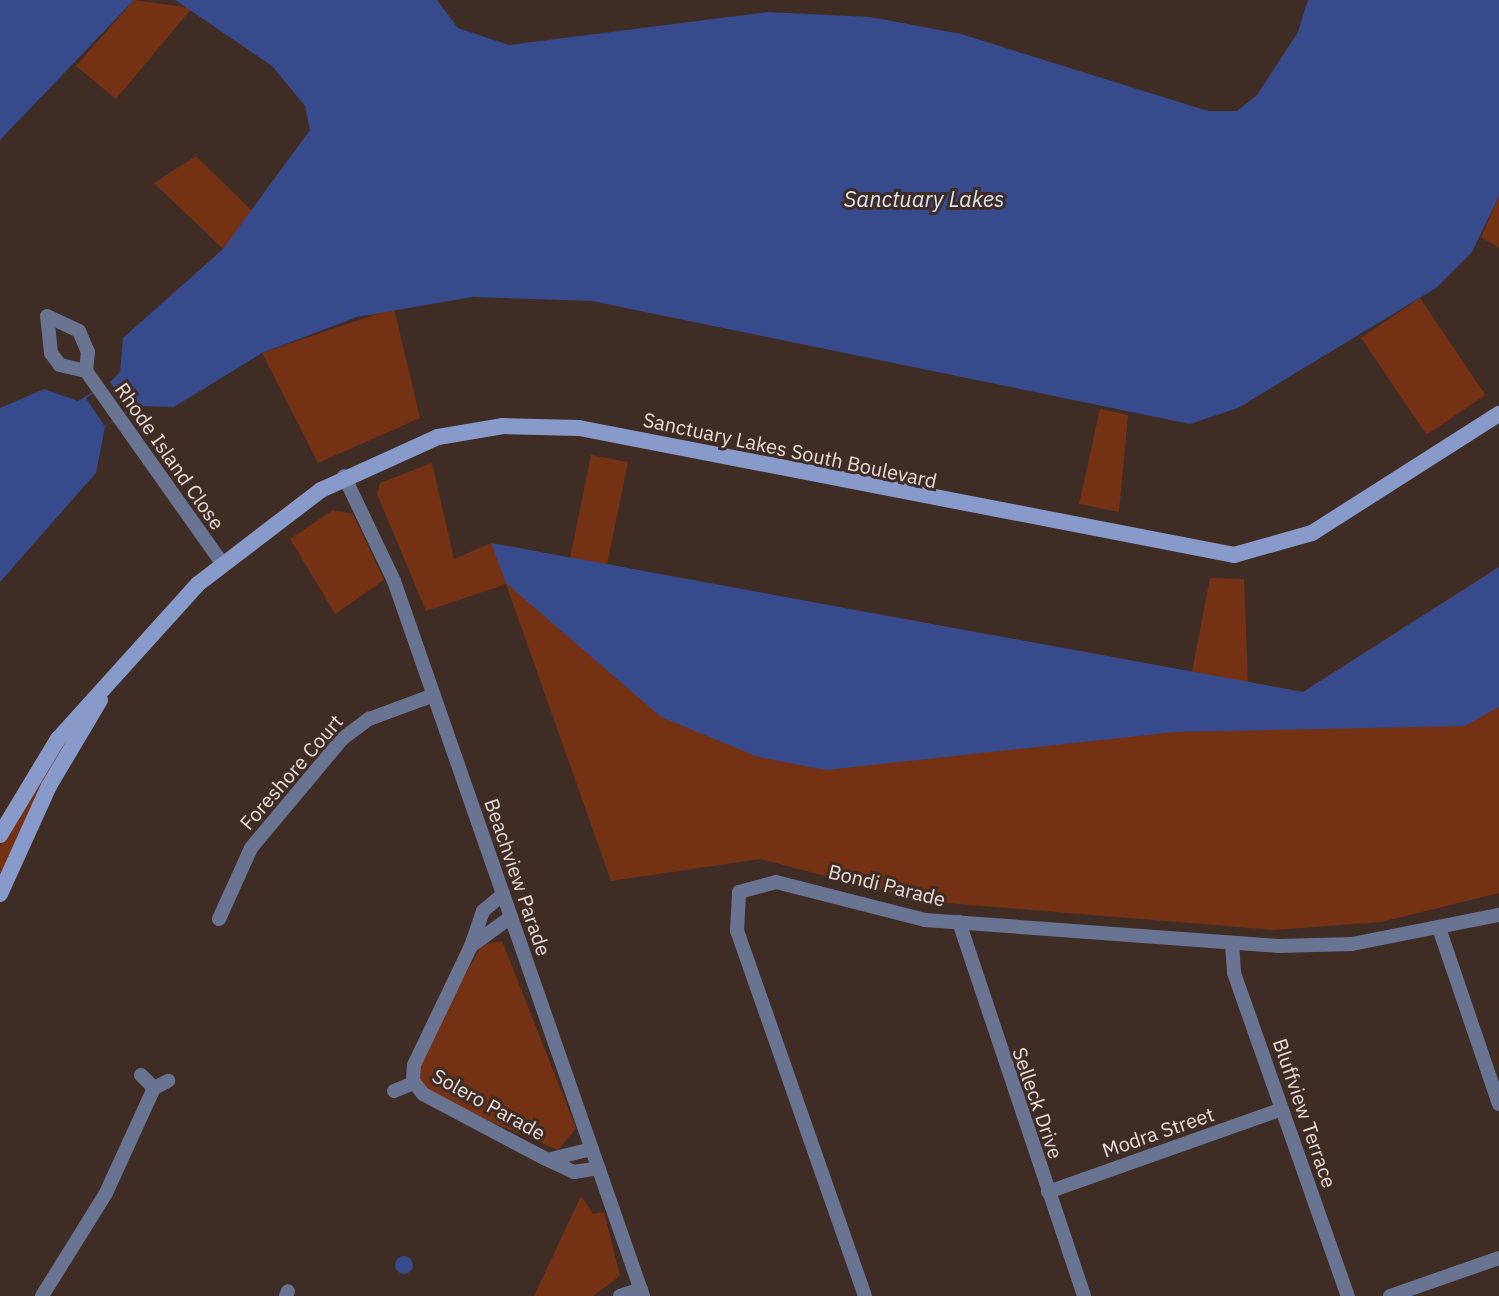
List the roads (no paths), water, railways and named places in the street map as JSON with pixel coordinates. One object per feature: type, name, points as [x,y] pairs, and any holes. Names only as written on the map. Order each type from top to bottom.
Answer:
[{"type":"street","name":"Rhode Island Close","points":[[86,371],[222,563]]},
{"type":"street","name":"Sanctuary Lakes South Boulevard","points":[[0,835],[58,739],[115,674],[222,563],[344,476],[462,431],[579,428],[1183,550],[1249,555],[1312,533],[1499,414]]},
{"type":"street","name":"Beachview Parade","points":[[344,476],[384,556],[642,1292]]},
{"type":"street","name":"Sanctuary Lakes South Boulevard","points":[[0,894],[49,786],[115,674]]},
{"type":"street","name":"Foreshore Court","points":[[219,919],[251,848],[333,748],[369,719],[434,695]]},
{"type":"street","name":"Bondi Parade","points":[[865,1296],[737,931],[734,899],[776,882],[959,922],[1232,943],[1341,945],[1499,915]]},
{"type":"street","name":"Solero Parade","points":[[414,1083],[414,1065],[471,946],[483,911],[503,894]]},
{"type":"street","name":"Solero Parade","points":[[471,946],[511,917]]},
{"type":"street","name":"Selleck Drive","points":[[959,922],[1084,1296]]},
{"type":"street","points":[[1439,928],[1499,1104]]},
{"type":"street","name":"Bluffview Terrace","points":[[1232,943],[1234,973],[1348,1296]]},
{"type":"street","points":[[141,1075],[154,1088]]},
{"type":"street","points":[[42,1296],[106,1193],[154,1088],[168,1081]]},
{"type":"street","name":"Solero Parade","points":[[394,1091],[414,1083]]},
{"type":"street","name":"Solero Parade","points":[[414,1083],[574,1172],[599,1168]]},
{"type":"street","name":"Modra Street","points":[[1048,1192],[1282,1109]]},
{"type":"street","name":"Solero Parade","points":[[546,1159],[592,1149]]},
{"type":"street","points":[[1390,1296],[1499,1258]]},
{"type":"street","points":[[620,1296],[642,1292]]},
{"type":"water","points":[[0,0],[134,0],[0,140]]},
{"type":"water","name":"Sanctuary Lakes","points":[[175,0],[437,0],[458,28],[509,45],[767,12],[870,17],[961,34],[1208,111],[1237,111],[1257,95],[1298,32],[1308,0],[1499,0],[1499,196],[1472,252],[1436,288],[1238,408],[1190,424],[592,301],[472,297],[357,317],[262,353],[174,407],[138,406],[105,427],[96,473],[0,582],[0,408],[44,389],[78,401],[110,382],[120,372],[123,338],[223,249],[310,130],[305,106],[272,66]]},
{"type":"water","points":[[491,543],[1303,692],[1499,567],[1499,707],[1465,726],[1175,732],[826,770],[758,757],[661,717],[506,583]]},
{"type":"water","points":[[404,1256],[413,1265],[404,1274],[395,1265]]}]
